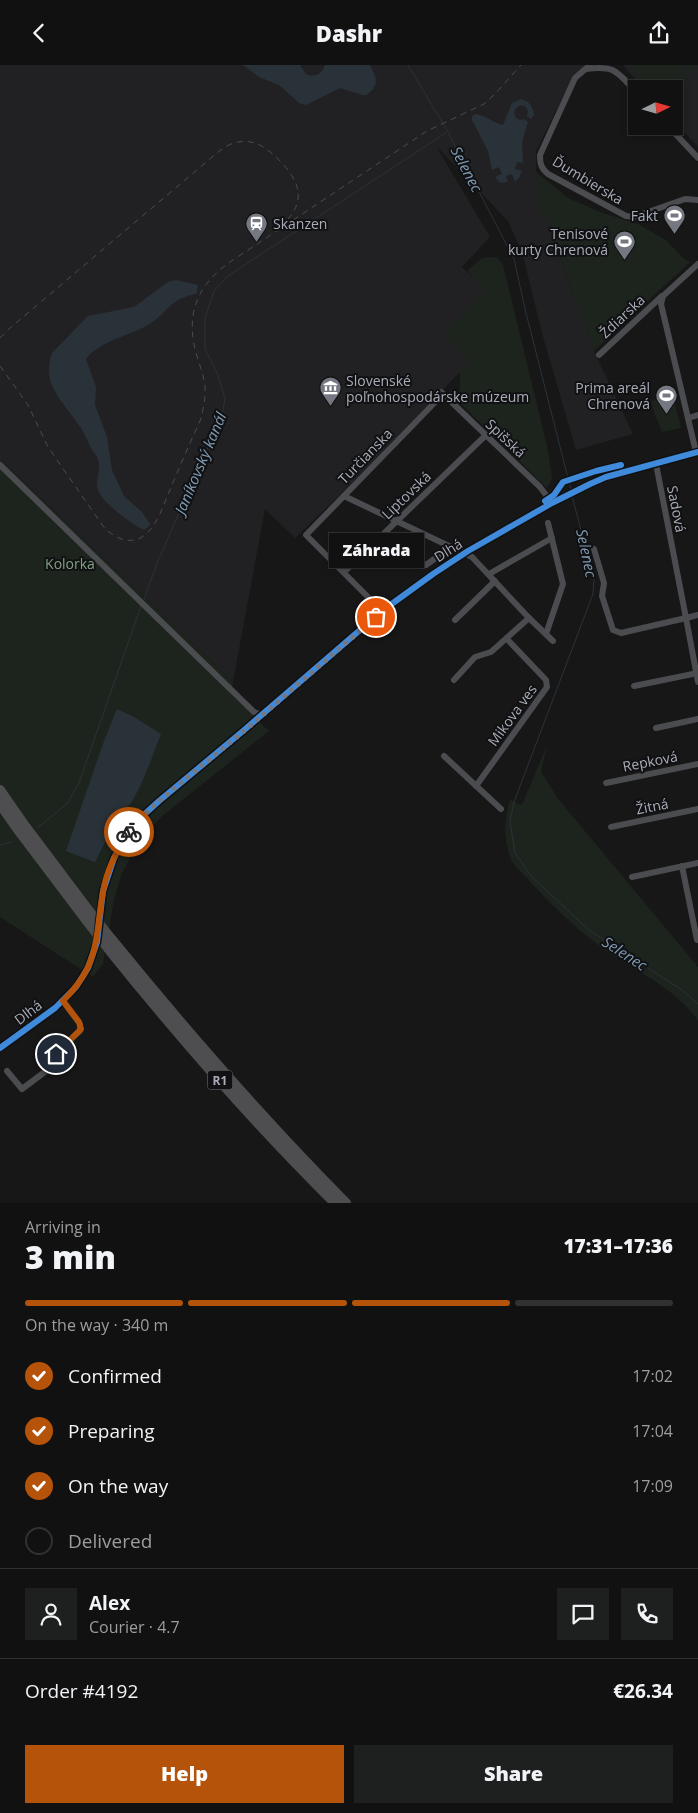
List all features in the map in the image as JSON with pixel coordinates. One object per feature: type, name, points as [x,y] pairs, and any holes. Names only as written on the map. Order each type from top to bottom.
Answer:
[{"type":"highway","name":"R1","points":[[0,790],[88,916]]},
{"type":"highway","name":"R1","points":[[0,804],[19,831],[204,1063],[272,1138],[335,1203]]},
{"type":"highway","name":"R1","points":[[112,947],[238,1089],[346,1203]]},
{"type":"street","name":"Ďumbierska","points":[[628,83],[614,66],[588,67],[575,78],[540,155],[540,163],[543,170],[626,217],[634,217],[685,199],[698,200]]},
{"type":"street","points":[[676,135],[698,158]]},
{"type":"street","name":"Ždiarska","points":[[599,355],[698,263]]},
{"type":"street","name":"Ždiarska","points":[[663,296],[661,304],[697,452]]},
{"type":"street","name":"Spišská","points":[[442,393],[543,490],[552,503]]},
{"type":"street","name":"Turčianska","points":[[344,573],[306,535],[442,393]]},
{"type":"street","points":[[688,418],[698,415]]},
{"type":"street","name":"Liptovská","points":[[344,573],[485,436]]},
{"type":"street","name":"Dlhá","points":[[0,1048],[63,1001],[76,987],[88,968],[97,942],[103,891],[114,858],[124,839],[137,821],[382,611],[464,553],[552,503],[606,477],[697,452]]},
{"type":"street","name":"Sadová","points":[[656,464],[698,682]]},
{"type":"street","points":[[0,465],[254,712],[262,715]]},
{"type":"street","points":[[344,496],[472,557],[529,618],[554,641]]},
{"type":"street","points":[[546,634],[563,584],[548,523]]},
{"type":"street","points":[[489,574],[552,538]]},
{"type":"street","points":[[376,541],[426,565],[451,547]]},
{"type":"street","points":[[594,549],[604,583],[602,596],[613,630],[621,633],[698,615]]},
{"type":"street","points":[[344,573],[382,611]]},
{"type":"street","points":[[456,620],[495,581]]},
{"type":"street","points":[[454,680],[475,657],[492,652],[529,618]]},
{"type":"street","name":"Mikova ves","points":[[476,786],[548,687],[542,675],[506,639]]},
{"type":"street","points":[[634,686],[697,673]]},
{"type":"street","points":[[656,728],[698,719]]},
{"type":"street","points":[[444,756],[501,809]]},
{"type":"street","name":"Repková","points":[[606,783],[698,764]]},
{"type":"street","name":"Žitná","points":[[611,827],[698,809]]},
{"type":"street","points":[[632,877],[698,863]]},
{"type":"street","points":[[682,866],[697,940]]},
{"type":"street","points":[[7,1071],[22,1089],[43,1074],[59,1049],[80,1031],[80,1024],[63,1001]]},
{"type":"shaded area","points":[[0,65],[585,65],[572,78],[536,151],[536,206],[546,218],[594,351],[633,434],[576,450],[543,337],[522,252],[508,221],[436,146],[490,237],[462,267],[487,291],[444,335],[470,362],[348,487],[295,538],[265,509],[233,682],[0,459]]},
{"type":"shaded area","points":[[243,65],[300,65],[306,74],[312,76],[320,73],[325,65],[370,65],[376,81],[374,88],[366,95],[340,88],[306,105],[299,103],[279,85],[259,77]]},
{"type":"shaded area","points":[[623,65],[698,65],[698,147],[683,131],[683,80],[636,80]]},
{"type":"shaded area","points":[[521,99],[530,104],[534,115],[531,119],[527,116],[528,111],[526,107],[521,105],[516,108],[514,113],[516,118],[524,119],[528,122],[522,142],[523,163],[517,162],[515,169],[522,171],[515,182],[512,174],[506,176],[508,182],[500,183],[495,177],[502,174],[499,167],[492,170],[488,151],[472,120],[472,116],[480,115],[503,125],[512,103]]},
{"type":"shaded area","points":[[176,280],[198,285],[197,293],[177,300],[152,323],[106,343],[91,353],[86,359],[96,387],[95,405],[107,437],[112,470],[124,496],[142,512],[150,524],[152,523],[143,531],[110,506],[102,497],[97,486],[99,463],[97,457],[86,436],[55,391],[49,374],[49,364],[52,353],[88,316],[134,307],[168,282]]},
{"type":"shaded area","points":[[117,709],[161,734],[137,792],[124,813],[116,821],[95,862],[66,851]]},
{"type":"green space","points":[[637,65],[688,65],[672,80],[641,80],[632,70]]},
{"type":"green space","points":[[693,65],[698,66],[683,80],[672,80],[677,79]]},
{"type":"green space","name":"Tenisové kurty Chrenová","points":[[535,171],[568,198],[600,212],[638,224],[666,240],[683,258],[690,262],[594,351],[546,218],[536,206]]},
{"type":"green space","points":[[497,257],[503,265],[548,450],[552,479],[547,488],[460,403],[460,372],[470,362],[443,335],[486,291],[467,271],[482,258]]},
{"type":"green space","name":"Prima areál Chrenová","points":[[673,396],[681,428],[662,432],[651,401]]},
{"type":"green space","name":"Kolorka","points":[[0,459],[233,682],[231,694],[269,731],[161,817],[139,842],[122,873],[114,900],[103,964],[93,977],[0,917]]},
{"type":"green space","points":[[547,745],[541,772],[559,800],[698,967],[698,1020],[688,1008],[664,987],[598,945],[560,913],[512,862],[508,851],[505,829],[510,800],[522,805]]},
{"type":"waterway","name":"Selenec","points":[[408,65],[448,132],[514,259],[571,490]]},
{"type":"waterway","name":"Janíkovský kanál","points":[[144,600],[157,563],[222,416],[225,399],[218,375],[205,349],[205,318],[214,291],[228,276],[447,132]]},
{"type":"waterway","name":"Selenec","points":[[572,496],[594,579],[593,594],[514,802],[510,821],[515,853],[532,877],[589,930],[682,990],[698,1004]]},
{"type":"waterway","name":"Janíkovský kanál","points":[[37,828],[67,804],[79,783],[141,606]]},
{"type":"waterway","name":"Janíkovský kanál","points":[[0,845],[12,842]]},
{"type":"railway","points":[[0,366],[28,405],[48,447],[107,531],[124,540],[136,540],[142,537],[151,529],[160,514],[200,421],[205,400],[205,387],[195,349],[192,322],[198,299],[210,280],[230,262],[427,131],[484,104],[521,65]]},
{"type":"railway","points":[[0,338],[214,155],[230,144],[244,141],[260,145],[274,156],[291,174],[298,189],[298,197],[297,205],[286,221]]},
{"type":"cycle path","points":[[0,1048],[55,1008],[76,987],[88,968],[97,942],[103,891],[114,858],[124,839],[137,821],[159,801],[382,611],[468,551],[552,503],[606,477],[698,452]]},
{"type":"cycle path","points":[[545,501],[554,495],[563,482],[621,465]]},
{"type":"way so far","points":[[129,832],[137,821],[159,801],[244,731],[376,617]]},
{"type":"place","name":"Fakt","points":[[674,234]]},
{"type":"place","name":"Skanzen","points":[[257,242]]},
{"type":"place","name":"Tenisové kurty Chrenová","points":[[624,260]]},
{"type":"place","name":"Slovenské poľnohospodárske múzeum","points":[[330,407]]},
{"type":"place","name":"Prima areál Chrenová","points":[[666,414]]},
{"type":"place","name":"Záhrada","points":[[376,617]]},
{"type":"route","points":[[56,1054],[81,1029],[79,1022],[63,1001],[76,987],[88,968],[97,942],[103,891],[114,858],[129,832]]}]
